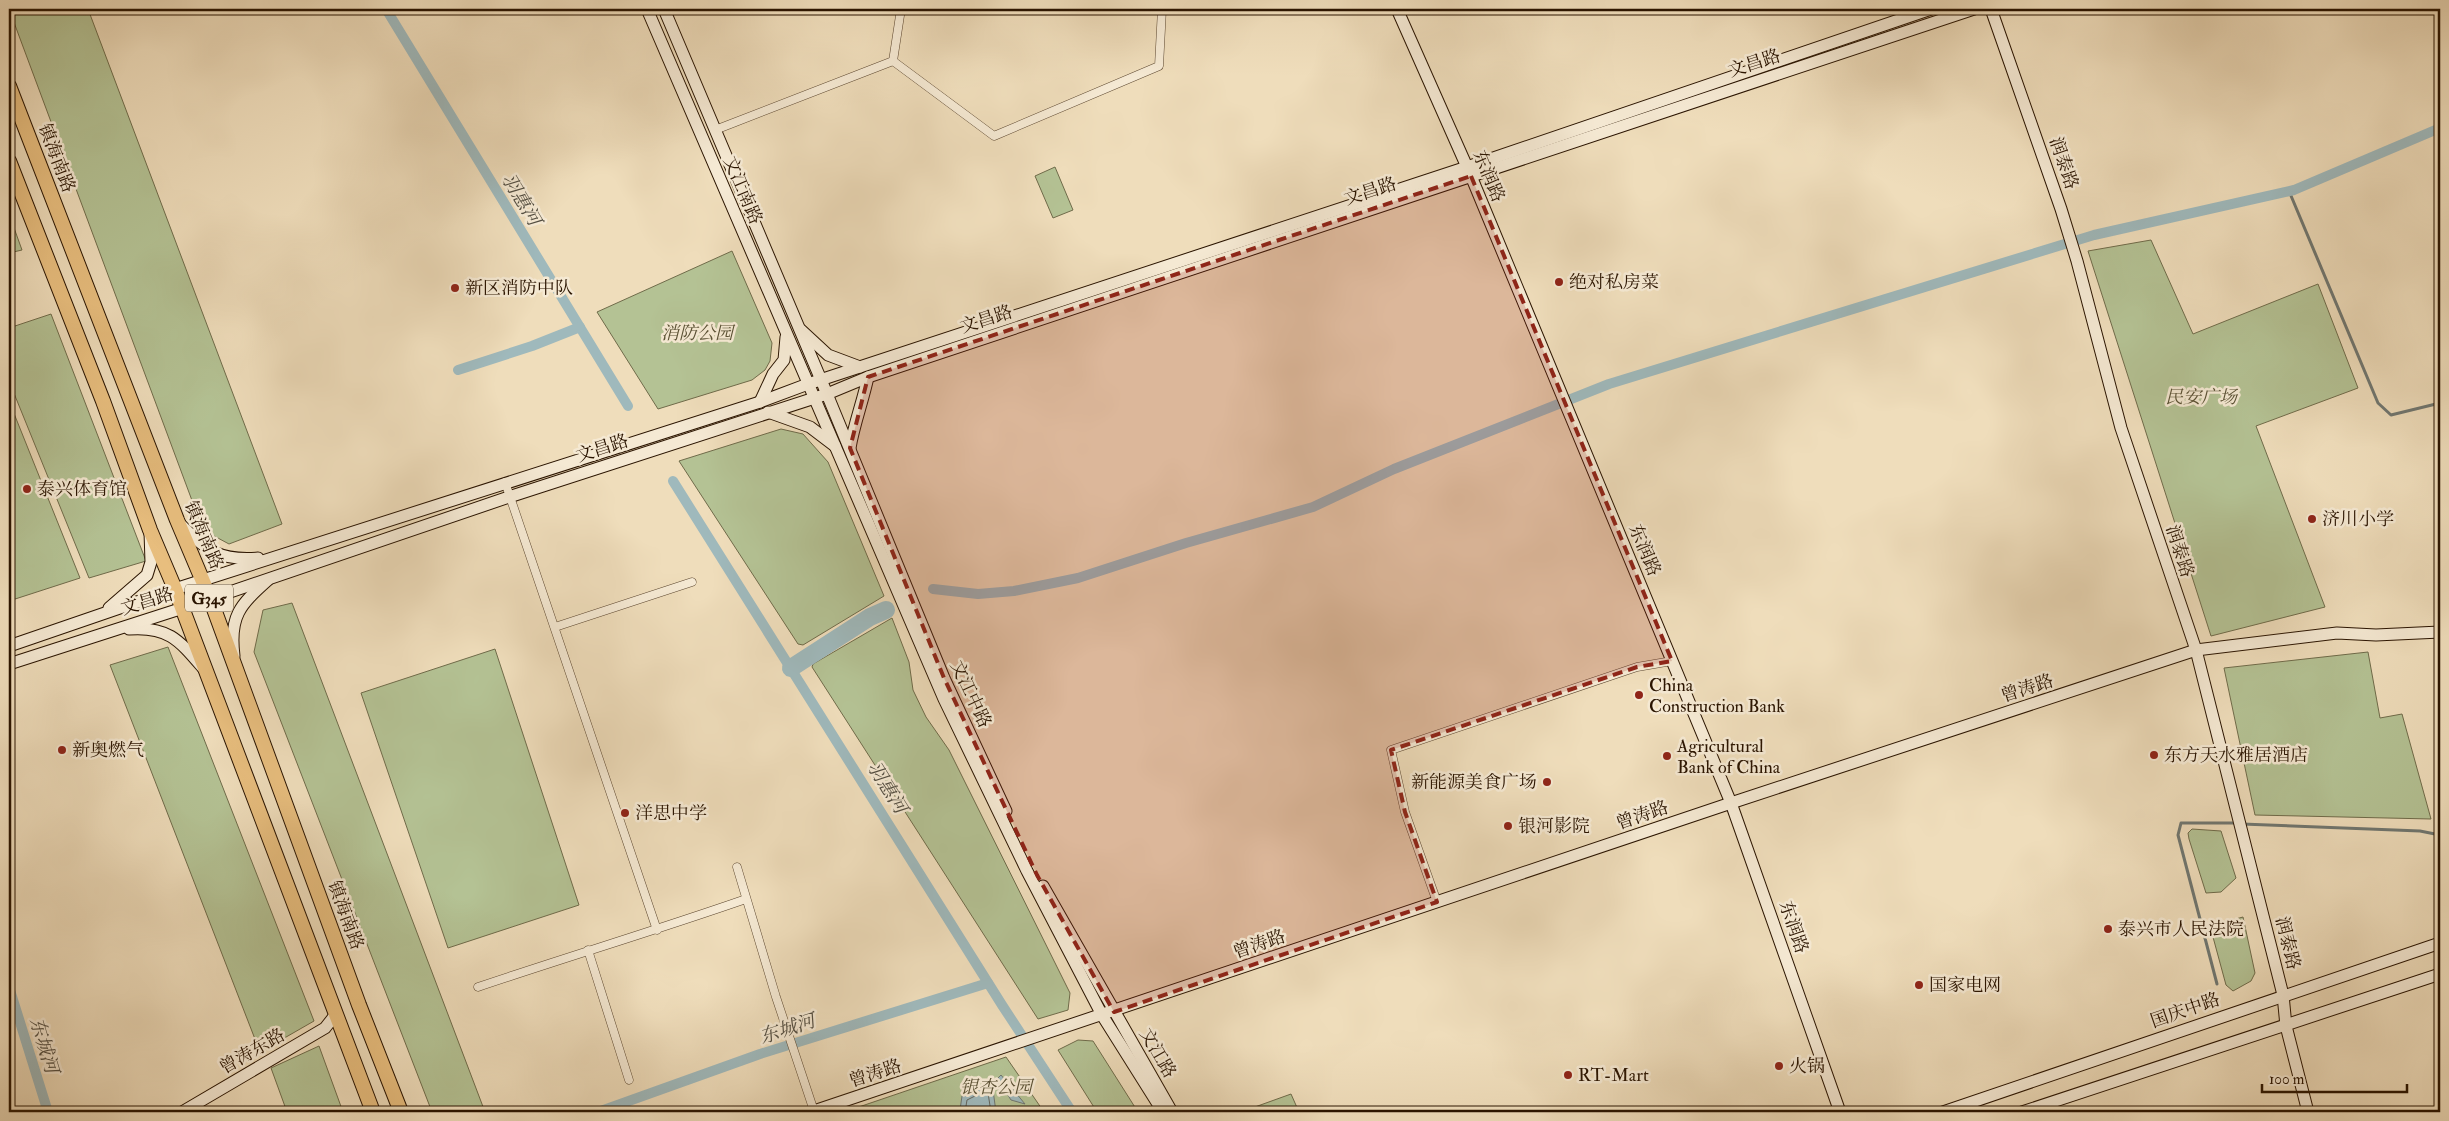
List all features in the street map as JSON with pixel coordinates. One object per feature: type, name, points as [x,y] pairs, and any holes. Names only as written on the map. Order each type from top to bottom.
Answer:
[{"type":"highway","name":"镇海南路","points":[[9,86],[177,520],[210,598],[401,1112]]},
{"type":"highway","name":"G345","points":[[9,161],[103,401],[150,530],[183,608],[373,1112]]},
{"type":"main road","name":"文江南路","points":[[647,9],[808,384]]},
{"type":"main road","name":"文江南路","points":[[664,9],[820,380]]},
{"type":"main road","name":"东润路","points":[[1397,9],[1469,171],[1731,803],[1840,1112]]},
{"type":"main road","name":"文昌路","points":[[9,664],[183,608],[272,576],[512,496],[768,412],[814,399],[868,377],[1469,171],[1931,9]]},
{"type":"main road","name":"文昌路","points":[[9,646],[175,588],[282,556],[505,482],[760,402],[860,367],[1974,9]]},
{"type":"main road","name":"润泰路","points":[[1991,9],[2061,209],[2122,428],[2196,650],[2283,995],[2286,1026],[2308,1112]]},
{"type":"main road","points":[[797,326],[828,355],[860,367]]},
{"type":"main road","points":[[760,402],[773,374],[784,360],[787,335]]},
{"type":"main road","points":[[850,448],[855,420],[862,404],[868,377]]},
{"type":"main road","name":"文江中路","points":[[820,380],[850,448],[944,678],[1037,875],[1108,1014]]},
{"type":"main road","name":"文江中路","points":[[808,384],[948,708],[1027,872],[1108,1014]]},
{"type":"main road","points":[[768,412],[810,427],[836,447]]},
{"type":"main road","points":[[177,520],[202,546],[218,556],[241,560],[282,556]]},
{"type":"main road","points":[[97,616],[122,598],[147,575],[151,562],[150,530]]},
{"type":"main road","points":[[237,674],[233,646],[235,615],[252,594],[272,576]]},
{"type":"main road","points":[[114,629],[139,628],[168,633],[182,644],[207,673]]},
{"type":"main road","name":"曾涛路","points":[[813,1112],[1731,803],[2196,650],[2337,633],[2376,635],[2440,632]]},
{"type":"main road","name":"国庆中路","points":[[1943,1112],[2283,995],[2440,944]]},
{"type":"main road","points":[[2022,1112],[2440,974]]},
{"type":"main road","name":"曾涛东路","points":[[182,1112],[325,1028],[336,1014]]},
{"type":"main road","points":[[1108,1014],[1163,1112]]},
{"type":"main road","name":"文江路","points":[[1108,1014],[1172,1112]]},
{"type":"street","points":[[892,61],[901,9]]},
{"type":"street","points":[[892,61],[994,136],[1159,66],[1162,9]]},
{"type":"street","points":[[715,130],[892,61]]},
{"type":"street","points":[[505,482],[512,496],[657,930]]},
{"type":"street","points":[[555,627],[692,582]]},
{"type":"street","points":[[1437,902],[1404,812],[1391,750],[1637,667],[1672,660]]},
{"type":"street","points":[[738,867],[746,899],[813,1112]]},
{"type":"street","points":[[478,987],[588,950],[657,930],[746,899]]},
{"type":"street","points":[[588,950],[629,1080]]},
{"type":"highlighted area","points":[[1471,176],[1672,661],[1637,667],[1391,750],[1405,812],[1437,902],[1114,1012],[1037,875],[944,678],[850,448],[868,377]]},
{"type":"green space","points":[[9,9],[88,9],[282,524],[229,544],[203,530]]},
{"type":"green space","points":[[1055,167],[1073,210],[1053,218],[1035,176]]},
{"type":"green space","points":[[9,214],[22,250],[9,253]]},
{"type":"green space","name":"民安广场","points":[[2151,240],[2193,334],[2318,284],[2358,388],[2256,426],[2325,607],[2211,636],[2088,251]]},
{"type":"green space","name":"消防公园","points":[[732,251],[772,343],[770,361],[765,370],[752,380],[658,409],[597,312]]},
{"type":"green space","points":[[51,314],[146,561],[89,578],[9,381],[9,328]]},
{"type":"green space","name":"泰兴体育馆","points":[[9,401],[80,578],[9,601]]},
{"type":"green space","points":[[781,429],[803,434],[828,462],[884,596],[803,645],[798,644],[679,461]]},
{"type":"green space","points":[[292,603],[485,1112],[432,1112],[254,652],[263,610]]},
{"type":"green space","points":[[892,618],[909,662],[913,690],[926,717],[949,750],[1070,993],[1068,1010],[1038,1019],[812,667],[813,664]]},
{"type":"green space","points":[[168,647],[314,1021],[260,1052],[110,665]]},
{"type":"green space","points":[[495,649],[579,905],[448,948],[361,693]]},
{"type":"green space","points":[[2368,652],[2380,718],[2402,714],[2431,819],[2255,815],[2224,668]]},
{"type":"green space","points":[[2192,829],[2221,831],[2236,878],[2221,892],[2206,893],[2189,839],[2188,833]]},
{"type":"green space","points":[[2243,917],[2255,973],[2251,981],[2233,991],[2226,985],[2210,926]]},
{"type":"green space","points":[[1078,1040],[1093,1041],[1138,1112],[1097,1112],[1058,1050]]},
{"type":"green space","points":[[319,1046],[343,1112],[287,1112],[271,1068]]},
{"type":"green space","name":"银杏公园","points":[[1006,1057],[1044,1112],[844,1112]]},
{"type":"green space","points":[[1291,1094],[1299,1112],[1241,1112]]},
{"type":"water","points":[[1001,1075],[1025,1104],[1011,1100],[1002,1086],[993,1090],[996,1112],[957,1112],[960,1110],[962,1096],[994,1082]]},
{"type":"waterway","name":"羽惠河","points":[[386,9],[628,406]]},
{"type":"waterway","points":[[933,589],[978,594],[1014,591],[1078,578],[1186,543],[1313,507],[1394,469],[1609,384],[2094,235],[2294,190],[2440,128]]},
{"type":"waterway","points":[[2289,191],[2378,403],[2391,415],[2440,403]]},
{"type":"waterway","points":[[458,370],[532,346],[580,327]]},
{"type":"waterway","name":"羽惠河","points":[[673,481],[1002,1005],[1072,1112]]},
{"type":"waterway","points":[[791,668],[870,617],[886,610]]},
{"type":"waterway","points":[[2217,984],[2178,835],[2181,823],[2236,823]]},
{"type":"waterway","points":[[2242,824],[2420,831],[2440,835]]},
{"type":"waterway","name":"东城河","points":[[598,1112],[760,1054],[988,983]]},
{"type":"waterway","name":"东城河","points":[[9,987],[48,1112]]},
{"type":"place","name":"绝对私房菜","points":[[1559,282]]},
{"type":"place","name":"新区消防中队","points":[[455,288]]},
{"type":"place","name":"泰兴体育馆","points":[[27,489]]},
{"type":"place","name":"济川小学","points":[[2312,519]]},
{"type":"place","name":"China Construction Bank","points":[[1639,695]]},
{"type":"place","name":"新奥燃气","points":[[62,750]]},
{"type":"place","name":"东方天水雅居酒店","points":[[2154,755]]},
{"type":"place","name":"Agricultural Bank of China","points":[[1667,756]]},
{"type":"place","name":"新能源美食广场","points":[[1547,782]]},
{"type":"place","name":"洋思中学","points":[[625,813]]},
{"type":"place","name":"银河影院","points":[[1508,826]]},
{"type":"place","name":"泰兴市人民法院","points":[[2108,929]]},
{"type":"place","name":"国家电网","points":[[1919,985]]},
{"type":"place","name":"火锅","points":[[1779,1066]]},
{"type":"place","name":"RT-Mart","points":[[1568,1075]]}]
